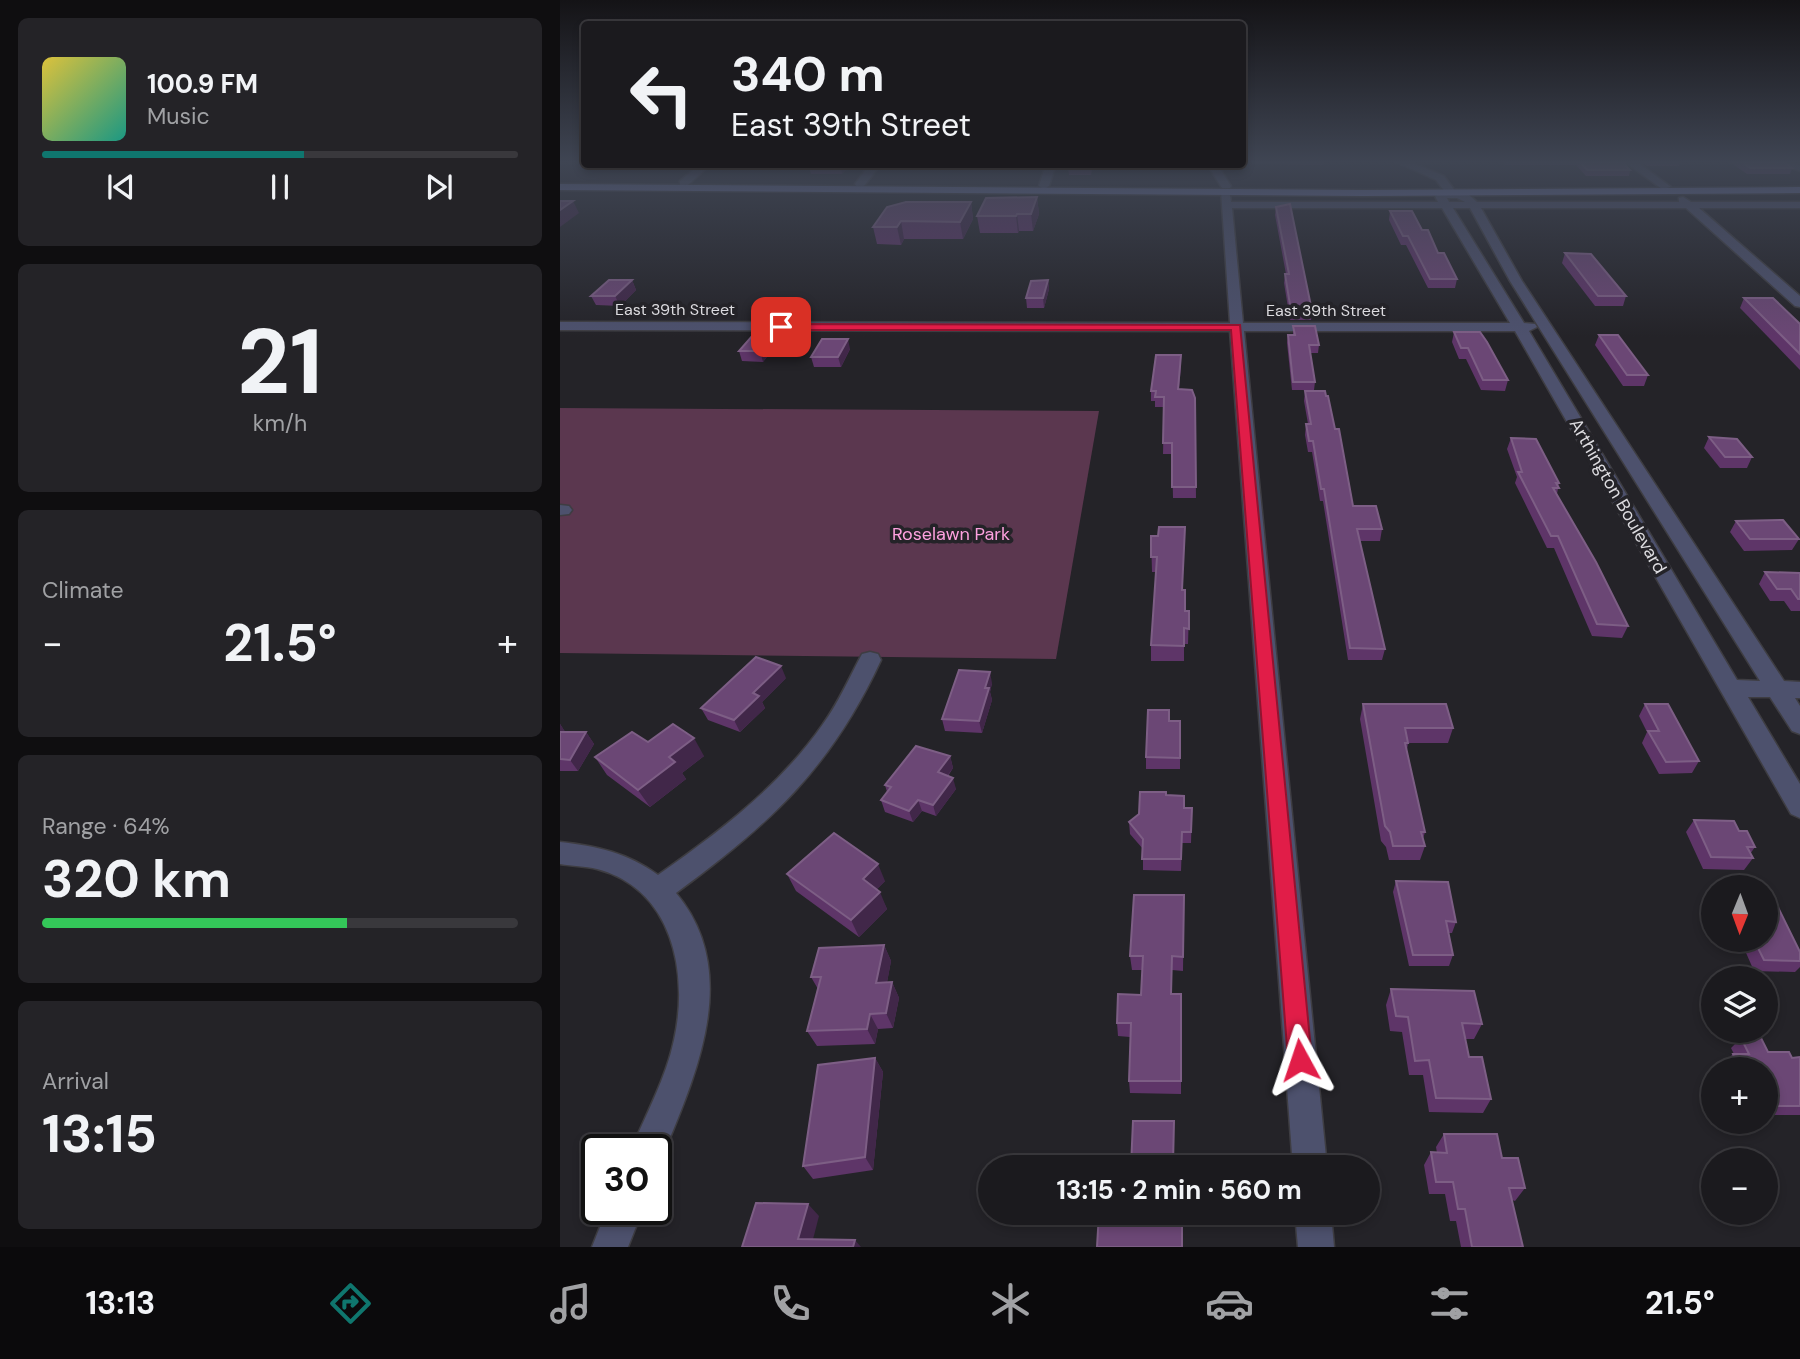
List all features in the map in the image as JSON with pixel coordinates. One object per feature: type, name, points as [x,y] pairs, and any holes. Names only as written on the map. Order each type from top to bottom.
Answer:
[{"type":"street","points":[[1228,220],[1309,1155]]},
{"type":"street","name":"Arthington Boulevard","points":[[1461,220],[1475,251],[1800,807]]},
{"type":"street","name":"Arthington Boulevard","points":[[1480,220],[1800,725]]},
{"type":"street","points":[[1706,220],[1800,303]]},
{"type":"street","name":"East 39th Street","points":[[560,326],[1546,327]]},
{"type":"street","points":[[659,890],[727,840],[789,785],[825,743],[843,715],[870,660]]},
{"type":"street","points":[[1731,688],[1800,690]]},
{"type":"street","points":[[560,853],[591,856],[612,862],[659,890],[684,930],[693,961],[695,1010],[686,1052],[654,1134]]},
{"type":"street","points":[[610,1247],[619,1225]]},
{"type":"street","points":[[1314,1225],[1316,1247]]},
{"type":"green space","name":"Roselawn Park","points":[[560,408],[1099,411],[1056,659],[560,653]]},
{"type":"building","points":[[878,220],[961,220],[901,221],[897,227],[873,227]]},
{"type":"building","points":[[1279,220],[1293,220],[1312,311],[1291,311],[1285,274],[1289,274]]},
{"type":"building","points":[[1395,220],[1417,220],[1422,230],[1428,230],[1438,253],[1444,253],[1457,279],[1430,279],[1408,236],[1403,236]]},
{"type":"building","points":[[1565,253],[1591,254],[1626,296],[1598,296]]},
{"type":"building","points":[[609,280],[632,280],[615,296],[591,296]]},
{"type":"building","points":[[1048,280],[1043,298],[1026,298],[1031,281]]},
{"type":"building","points":[[1744,298],[1773,298],[1800,324],[1800,354]]},
{"type":"building","points":[[1293,326],[1315,326],[1319,345],[1309,345],[1315,382],[1293,382],[1288,335],[1295,335]]},
{"type":"building","points":[[1454,332],[1480,332],[1508,380],[1483,380],[1468,348],[1461,348]]},
{"type":"building","points":[[753,335],[773,335],[760,351],[739,351]]},
{"type":"building","points":[[1599,335],[1618,335],[1648,375],[1627,375]]},
{"type":"building","points":[[822,339],[848,339],[838,357],[811,357]]},
{"type":"building","points":[[1156,355],[1181,355],[1178,389],[1192,390],[1195,398],[1196,487],[1172,487],[1172,443],[1163,443],[1164,397],[1155,397],[1156,391],[1151,391]]},
{"type":"building","points":[[1305,391],[1325,391],[1328,396],[1335,429],[1339,429],[1353,506],[1376,506],[1382,529],[1357,529],[1385,649],[1350,648],[1324,489],[1321,489],[1313,441],[1309,441],[1306,424],[1311,424]]},
{"type":"building","points":[[1709,437],[1737,439],[1752,457],[1725,457]]},
{"type":"building","points":[[1511,438],[1536,439],[1559,483],[1556,483],[1559,488],[1553,488],[1596,562],[1628,626],[1597,624],[1558,536],[1551,536],[1518,472],[1522,472]]},
{"type":"building","points":[[1783,520],[1799,539],[1750,539],[1736,521]]},
{"type":"building","points":[[1159,527],[1185,527],[1182,590],[1185,590],[1185,611],[1189,611],[1189,629],[1184,628],[1184,646],[1151,645],[1157,557],[1151,557],[1151,536],[1158,536]]},
{"type":"building","points":[[1765,572],[1800,573],[1800,599],[1791,589],[1777,589]]},
{"type":"building","points":[[756,657],[781,666],[753,693],[759,696],[734,720],[701,708]]},
{"type":"building","points":[[959,670],[990,672],[985,688],[989,688],[979,721],[942,719]]},
{"type":"building","points":[[1363,704],[1446,704],[1453,728],[1405,728],[1408,743],[1405,743],[1425,832],[1421,832],[1425,846],[1393,846],[1390,832],[1385,826]]},
{"type":"building","points":[[1645,704],[1668,704],[1699,761],[1666,762],[1648,731],[1659,731]]},
{"type":"building","points":[[1148,710],[1169,710],[1169,721],[1180,721],[1180,758],[1146,757]]},
{"type":"building","points":[[673,724],[694,738],[669,757],[675,762],[638,790],[595,757],[632,732],[648,742]]},
{"type":"building","points":[[560,732],[586,732],[570,760],[560,759]]},
{"type":"building","points":[[916,746],[950,756],[938,772],[953,778],[933,805],[918,800],[909,811],[881,800],[891,787],[885,785]]},
{"type":"building","points":[[1140,792],[1166,792],[1166,795],[1184,796],[1184,808],[1192,808],[1191,832],[1182,832],[1181,859],[1142,859],[1143,839],[1129,822],[1139,814]]},
{"type":"building","points":[[1694,820],[1734,821],[1739,831],[1747,831],[1755,847],[1747,847],[1753,858],[1711,857]]},
{"type":"building","points":[[834,833],[878,864],[863,879],[880,892],[851,920],[787,874]]},
{"type":"building","points":[[1396,881],[1448,882],[1456,922],[1446,921],[1453,955],[1413,955]]},
{"type":"building","points":[[1134,895],[1184,895],[1183,957],[1172,956],[1171,994],[1181,994],[1181,1081],[1129,1081],[1131,1023],[1117,1023],[1118,994],[1141,995],[1143,956],[1130,956]]},
{"type":"building","points":[[1778,907],[1800,952],[1800,961],[1764,960],[1760,952],[1778,952]]},
{"type":"building","points":[[884,945],[876,983],[892,982],[886,1013],[870,1014],[867,1029],[807,1031],[821,977],[811,977],[819,948]]},
{"type":"building","points":[[1391,989],[1474,991],[1482,1024],[1462,1023],[1469,1057],[1482,1057],[1491,1099],[1436,1098],[1429,1060],[1415,1061],[1408,1017],[1396,1016]]},
{"type":"building","points":[[1744,1043],[1764,1043],[1768,1052],[1789,1052],[1792,1058],[1800,1057],[1800,1106],[1778,1106],[1778,1057],[1734,1057],[1733,1054],[1749,1054]]},
{"type":"building","points":[[875,1058],[865,1157],[803,1166],[818,1065]]},
{"type":"building","points":[[1133,1121],[1174,1121],[1173,1155],[1132,1155]]},
{"type":"building","points":[[1444,1134],[1497,1134],[1502,1158],[1518,1158],[1525,1188],[1509,1188],[1523,1247],[1472,1247],[1465,1209],[1458,1209],[1453,1182],[1436,1182],[1431,1152],[1447,1153]]},
{"type":"building","points":[[756,1203],[808,1204],[798,1239],[855,1240],[853,1247],[742,1247]]},
{"type":"building","points":[[1098,1225],[1182,1225],[1182,1247],[1097,1247]]},
{"type":"route","points":[[781,327],[1236,327],[1300,1060]]}]
